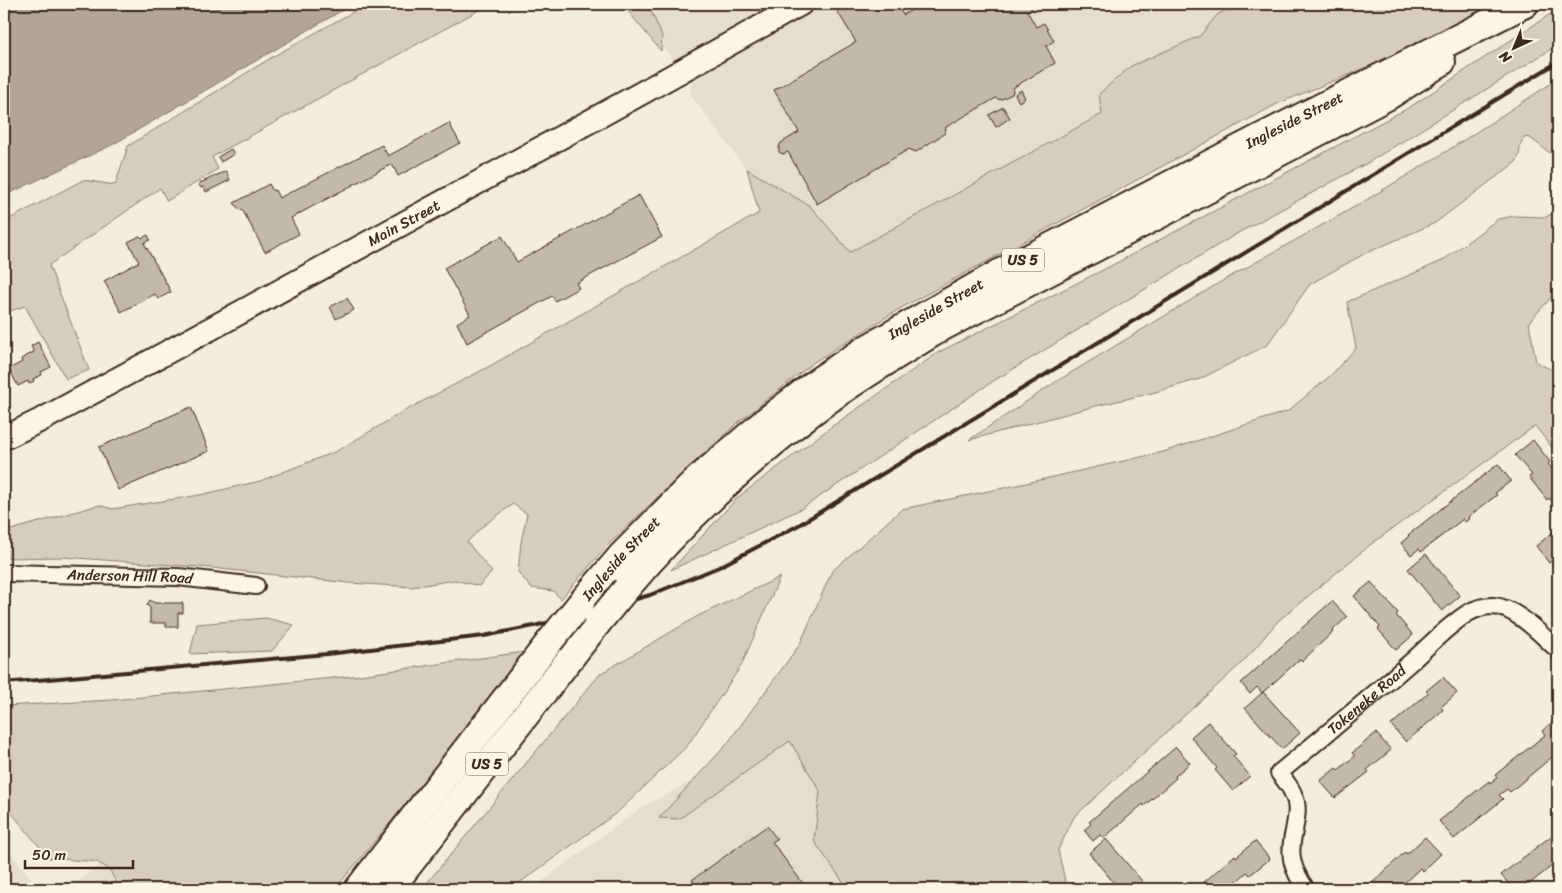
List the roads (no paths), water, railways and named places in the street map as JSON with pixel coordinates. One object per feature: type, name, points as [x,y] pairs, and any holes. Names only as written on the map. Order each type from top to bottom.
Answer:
[{"type":"main road","name":"Main Street","points":[[4,438],[212,328],[801,4]]},
{"type":"main road","name":"Ingleside Street","points":[[358,889],[550,641],[621,556],[693,482],[769,418],[819,380],[867,348],[999,273],[1525,4]]},
{"type":"main road","name":"Ingleside Street","points":[[390,889],[591,632],[646,565],[735,477],[829,400],[885,362],[943,327],[1387,97],[1532,4]]},
{"type":"street","name":"Anderson Hill Road","points":[[4,573],[178,577],[256,586]]},
{"type":"street","name":"Tokeneke Road","points":[[1306,889],[1296,874],[1292,858],[1292,841],[1297,811],[1296,800],[1279,773],[1414,660],[1440,635],[1461,618],[1479,608],[1492,606],[1506,608],[1518,615],[1558,650]]},
{"type":"railway","points":[[4,683],[327,654],[484,636],[592,612],[650,595],[719,567],[797,526],[1558,62]]}]
